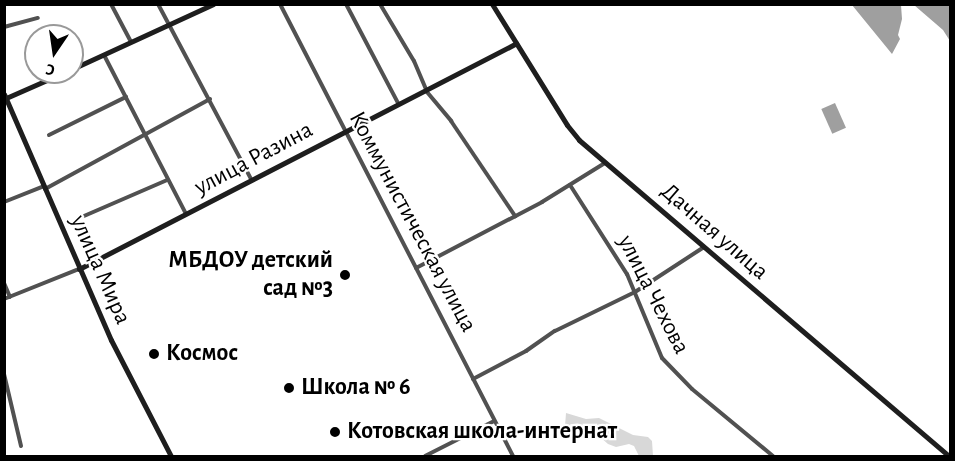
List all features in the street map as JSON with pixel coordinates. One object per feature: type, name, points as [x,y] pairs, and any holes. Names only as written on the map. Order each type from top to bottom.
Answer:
[{"type":"street","points":[[111,4],[131,42]]},
{"type":"street","points":[[158,4],[252,181]]},
{"type":"street","points":[[84,64],[213,4]]},
{"type":"street","name":"Коммунистическая улица","points":[[280,4],[513,456]]},
{"type":"street","points":[[346,4],[398,103]]},
{"type":"street","points":[[381,4],[414,61],[426,88],[515,216]]},
{"type":"street","name":"Дачная улица","points":[[492,4],[567,126],[605,163],[949,456]]},
{"type":"street","points":[[4,27],[38,18]]},
{"type":"street","name":"улица Разина","points":[[4,299],[79,269],[516,43]]},
{"type":"street","points":[[104,55],[186,214]]},
{"type":"street","points":[[5,96],[35,84]]},
{"type":"street","name":"улица Мира","points":[[5,96],[111,340],[171,456]]},
{"type":"street","points":[[48,135],[126,97]]},
{"type":"street","points":[[4,202],[44,188],[210,99]]},
{"type":"street","points":[[416,268],[515,216],[605,163]]},
{"type":"street","points":[[84,216],[167,180]]},
{"type":"street","name":"улица Чехова","points":[[570,185],[635,292],[662,358],[672,370],[773,456]]},
{"type":"street","points":[[473,379],[526,351],[555,331],[635,292],[704,247]]},
{"type":"street","points":[[4,283],[10,297]]},
{"type":"street","points":[[4,374],[21,446]]},
{"type":"street","points":[[425,456],[495,421]]},
{"type":"shaded area","points":[[852,5],[901,5],[902,19],[898,35],[900,39],[892,54]]},
{"type":"shaded area","points":[[914,5],[950,5],[950,41],[943,30]]},
{"type":"shaded area","points":[[835,103],[846,128],[832,134],[821,109]]},
{"type":"shaded area","points":[[566,413],[586,419],[599,418],[633,435],[648,437],[652,441],[653,456],[639,456],[634,446],[629,444],[616,447],[608,444],[592,430],[565,426]]},
{"type":"place","name":"МБДОУ детский сад №3","points":[[345,275]]},
{"type":"place","name":"Космос","points":[[154,354]]},
{"type":"place","name":"Школа № 6","points":[[289,388]]},
{"type":"place","name":"Котовская школа-интернат","points":[[335,432]]}]
